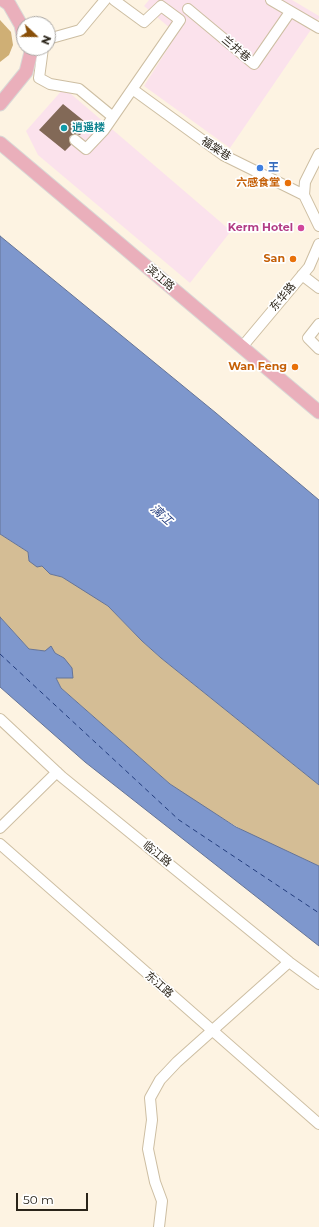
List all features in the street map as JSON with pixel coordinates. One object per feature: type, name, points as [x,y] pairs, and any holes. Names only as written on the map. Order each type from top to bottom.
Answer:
[{"type":"main road","points":[[3,0],[9,4],[16,16]]},
{"type":"main road","points":[[14,0],[23,10],[26,16]]},
{"type":"main road","points":[[0,92],[18,71],[23,56]]},
{"type":"main road","points":[[0,104],[26,72],[30,56]]},
{"type":"main road","name":"滨江路","points":[[0,143],[319,412]]},
{"type":"street","points":[[56,37],[80,30],[105,0]]},
{"type":"street","points":[[114,0],[144,22],[161,6],[180,20]]},
{"type":"street","points":[[75,140],[86,149],[119,109],[194,0]]},
{"type":"street","points":[[271,0],[319,28]]},
{"type":"street","name":"兰井巷","points":[[188,9],[254,64],[290,12]]},
{"type":"street","points":[[42,56],[40,78],[50,84],[79,89],[113,117]]},
{"type":"street","name":"福棠巷","points":[[134,92],[223,155],[304,195]]},
{"type":"street","points":[[319,154],[305,182],[304,195],[319,226]]},
{"type":"street","name":"东华路","points":[[242,347],[302,275],[313,260],[319,244]]},
{"type":"street","points":[[302,275],[319,288]]},
{"type":"street","points":[[319,324],[308,338],[319,349]]},
{"type":"street","name":"临江路","points":[[0,719],[57,772],[289,962],[319,984]]},
{"type":"street","points":[[0,828],[57,772]]},
{"type":"street","name":"东江路","points":[[0,844],[212,1032],[319,1124]]},
{"type":"street","points":[[159,1227],[162,1201],[155,1182],[148,1149],[152,1120],[150,1098],[160,1080],[177,1062],[289,962]]},
{"type":"shaded area","points":[[149,0],[292,0],[319,16],[319,18],[230,148],[144,86],[177,34],[144,6]]},
{"type":"shaded area","points":[[0,20],[11,32],[13,45],[9,55],[0,62]]},
{"type":"shaded area","points":[[64,88],[231,231],[190,283],[38,155],[26,131]]},
{"type":"shaded area","points":[[0,534],[28,552],[29,561],[42,566],[50,574],[62,577],[81,587],[108,606],[161,658],[319,785],[319,866],[249,834],[197,803],[170,784],[61,688],[56,678],[73,678],[64,658],[55,653],[29,649],[0,617]]},
{"type":"water","name":"漓江","points":[[0,236],[216,413],[319,500],[319,785],[161,658],[108,606],[62,577],[50,574],[42,566],[37,567],[29,561],[28,552],[0,534]]},
{"type":"water","points":[[0,617],[29,649],[45,651],[51,646],[55,653],[64,658],[72,668],[73,678],[56,678],[61,688],[170,784],[236,827],[319,866],[319,946],[85,762],[0,687]]},
{"type":"building","name":"逍遥楼","points":[[63,104],[89,125],[80,135],[76,134],[70,136],[69,139],[71,145],[65,151],[39,130]]},
{"type":"ferry route","points":[[0,654],[179,820],[319,913]]},
{"type":"place","name":"逍遥楼","points":[[64,128]]},
{"type":"place","name":"王","points":[[260,168]]},
{"type":"place","name":"六感食堂","points":[[288,183]]},
{"type":"place","name":"Kerm Hotel","points":[[301,228]]},
{"type":"place","name":"San","points":[[293,259]]},
{"type":"place","name":"Wan Feng","points":[[295,367]]}]
